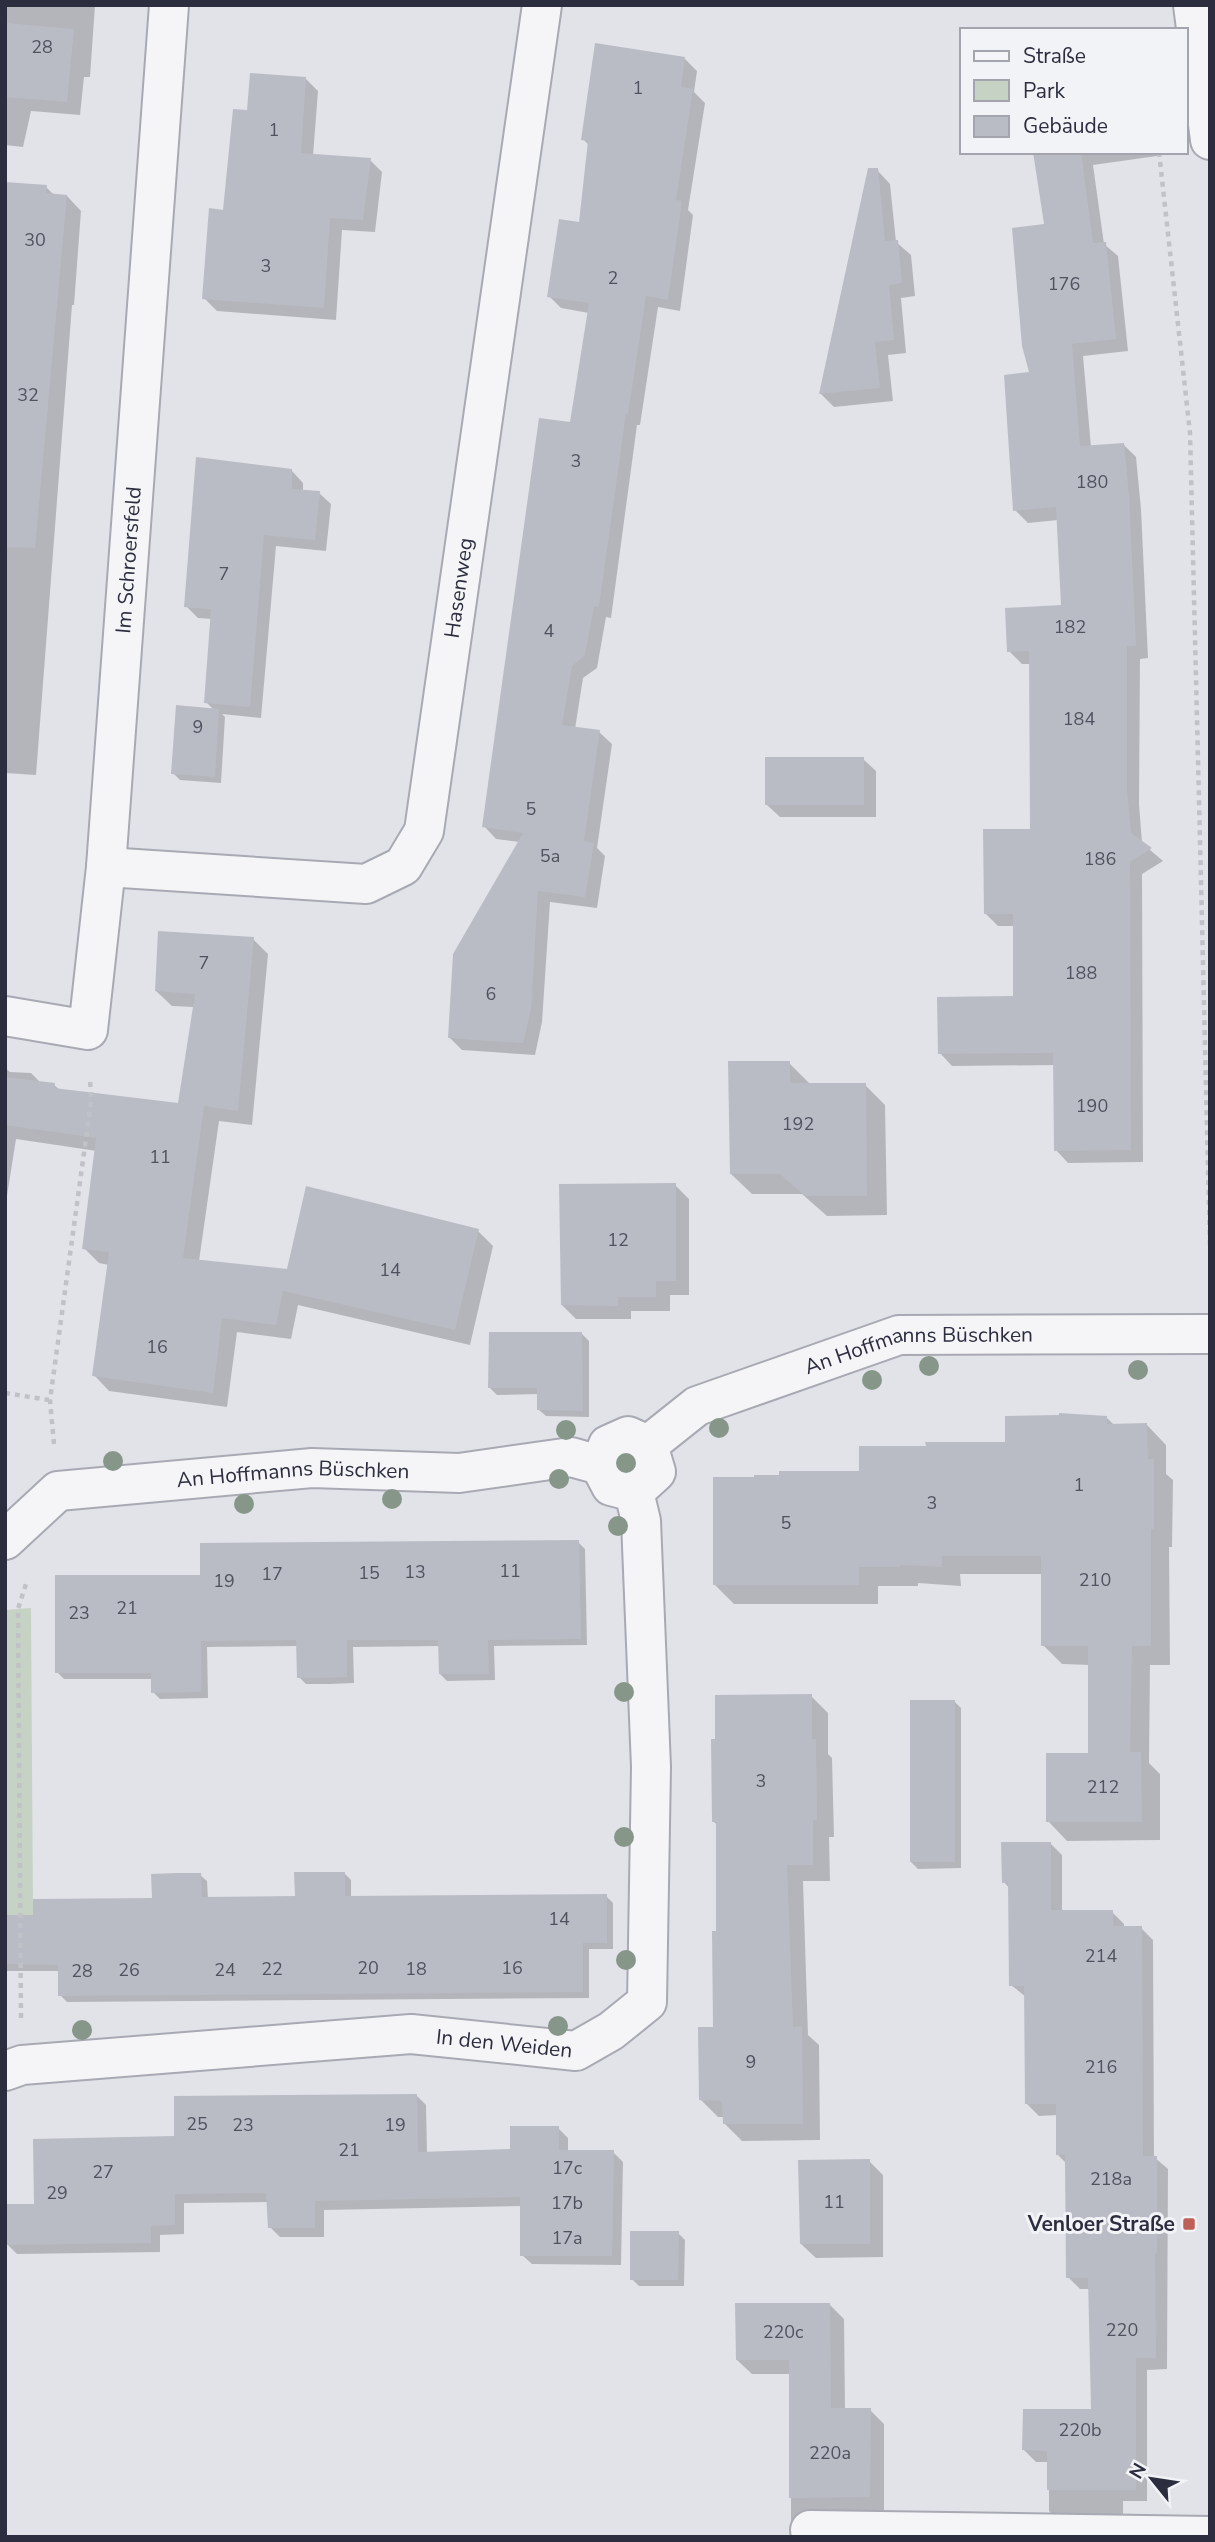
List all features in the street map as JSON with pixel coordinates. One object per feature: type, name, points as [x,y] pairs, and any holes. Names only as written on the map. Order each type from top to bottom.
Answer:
[{"type":"street","name":"Im Schroersfeld","points":[[88,1030],[106,867],[169,5]]},
{"type":"street","name":"Hasenweg","points":[[106,867],[366,884],[403,866],[424,831],[542,5]]},
{"type":"street","points":[[1193,5],[1210,140]]},
{"type":"street","points":[[5,1016],[88,1030]]},
{"type":"street","name":"An Hoffmanns Büschken","points":[[649,1445],[697,1406],[899,1335],[1210,1334]]},
{"type":"street","points":[[628,1436],[649,1445],[656,1472],[634,1492],[611,1486],[600,1465],[608,1445],[628,1436]]},
{"type":"street","name":"An Hoffmanns Büschken","points":[[58,1491],[312,1468],[459,1473],[570,1457],[600,1465]]},
{"type":"street","points":[[5,1540],[58,1491]]},
{"type":"street","name":"In den Weiden","points":[[13,2068],[411,2034],[576,2051],[611,2031],[646,2002],[651,1767],[641,1521],[634,1492]]},
{"type":"street","points":[[810,2530],[1210,2536]]},
{"type":"path","points":[[1159,154],[1190,433],[1210,1249]]},
{"type":"path","points":[[58,1491],[50,1401],[91,1102],[88,1030]]},
{"type":"path","points":[[5,1394],[50,1401]]},
{"type":"path","points":[[13,2068],[18,1609],[27,1583]]},
{"type":"green space","points":[[31,1608],[33,1915],[5,1915],[5,1610]]},
{"type":"building","points":[[5,23],[74,29],[67,102],[5,97]]},
{"type":"building","points":[[595,43],[685,57],[681,87],[693,89],[676,200],[682,201],[668,300],[646,296],[628,414],[626,413],[599,607],[594,606],[585,655],[572,666],[562,725],[600,730],[584,841],[594,843],[585,897],[538,891],[531,1009],[523,1043],[448,1038],[453,954],[523,833],[482,827],[539,418],[570,422],[589,303],[547,297],[559,219],[579,222],[588,141],[581,140]]},
{"type":"building","points":[[250,73],[306,77],[301,153],[371,158],[363,220],[330,218],[324,308],[202,299],[209,208],[223,210],[233,109],[247,110]]},
{"type":"building","points":[[1033,154],[1081,154],[1093,243],[1106,242],[1116,339],[1072,344],[1080,446],[1124,443],[1136,646],[1127,646],[1127,790],[1131,833],[1152,848],[1130,862],[1131,1150],[1054,1151],[1053,1053],[938,1054],[937,997],[1013,996],[1013,914],[984,914],[983,829],[1030,829],[1029,651],[1007,652],[1005,608],[1061,605],[1056,507],[1013,511],[1004,375],[1029,372],[1022,346],[1012,228],[1044,224]]},
{"type":"building","points":[[868,168],[878,168],[885,241],[898,240],[902,283],[889,285],[894,340],[875,342],[880,388],[819,394]]},
{"type":"building","points":[[5,182],[47,185],[46,193],[67,195],[35,548],[5,547]]},
{"type":"building","points":[[196,457],[292,469],[292,489],[320,491],[315,540],[264,535],[250,707],[204,703],[211,609],[184,607]]},
{"type":"building","points":[[176,705],[219,709],[215,777],[171,774]]},
{"type":"building","points":[[765,757],[864,757],[864,805],[765,805]]},
{"type":"building","points":[[158,931],[254,937],[238,1111],[204,1106],[183,1258],[287,1269],[306,1186],[479,1229],[455,1330],[283,1291],[276,1325],[222,1318],[213,1393],[92,1376],[109,1252],[82,1249],[96,1138],[5,1125],[5,1077],[55,1083],[54,1088],[178,1103],[195,994],[155,991]]},
{"type":"building","points":[[728,1061],[790,1061],[790,1083],[866,1083],[867,1196],[805,1196],[780,1174],[730,1174]]},
{"type":"building","points":[[676,1183],[676,1281],[656,1281],[656,1297],[618,1297],[618,1306],[561,1305],[559,1184]]},
{"type":"building","points":[[489,1332],[582,1332],[583,1411],[537,1410],[537,1388],[488,1388]]},
{"type":"building","points":[[1059,1413],[1107,1416],[1107,1424],[1147,1423],[1148,1459],[1154,1459],[1151,1646],[1132,1646],[1130,1752],[1141,1752],[1142,1822],[1046,1822],[1046,1753],[1088,1753],[1088,1646],[1041,1646],[1041,1556],[942,1556],[942,1567],[859,1567],[859,1585],[713,1585],[713,1477],[779,1475],[779,1471],[859,1471],[859,1446],[926,1446],[925,1442],[1005,1442],[1005,1416]]},
{"type":"building","points":[[579,1540],[581,1639],[488,1640],[489,1674],[439,1674],[438,1640],[347,1640],[347,1677],[322,1678],[297,1678],[296,1640],[201,1641],[201,1692],[151,1693],[151,1673],[55,1673],[55,1575],[200,1575],[200,1543]]},
{"type":"building","points":[[812,1694],[812,1739],[816,1739],[817,1820],[813,1820],[813,1865],[787,1865],[793,2027],[802,2026],[803,2124],[723,2124],[722,2101],[699,2100],[698,2027],[713,2027],[712,1931],[716,1931],[716,1822],[712,1822],[711,1739],[715,1739],[715,1695]]},
{"type":"building","points":[[910,1700],[955,1700],[955,1862],[910,1862]]},
{"type":"building","points":[[1001,1842],[1051,1842],[1051,1910],[1113,1910],[1113,1926],[1142,1926],[1143,2156],[1157,2156],[1156,2358],[1136,2358],[1136,2490],[1047,2490],[1047,2451],[1022,2450],[1023,2409],[1091,2409],[1088,2278],[1066,2278],[1065,2155],[1056,2155],[1056,2104],[1025,2104],[1024,1986],[1009,1986],[1008,1883],[1002,1883]]},
{"type":"building","points":[[294,1872],[345,1872],[345,1896],[607,1894],[607,1943],[583,1943],[583,1992],[58,1996],[58,1965],[5,1964],[5,1915],[33,1915],[33,1899],[152,1898],[151,1874],[176,1873],[201,1873],[202,1897],[295,1896]]},
{"type":"building","points":[[417,2094],[418,2152],[510,2149],[510,2126],[559,2126],[559,2150],[614,2150],[612,2256],[520,2256],[520,2197],[315,2201],[315,2228],[268,2228],[266,2193],[175,2194],[175,2225],[151,2226],[151,2243],[5,2245],[5,2204],[34,2204],[33,2139],[174,2136],[174,2096]]},
{"type":"building","points":[[870,2159],[870,2244],[800,2244],[798,2160]]},
{"type":"building","points":[[630,2231],[679,2231],[678,2280],[630,2280]]},
{"type":"building","points":[[735,2303],[830,2303],[831,2408],[871,2408],[870,2497],[789,2498],[789,2360],[736,2360]]},
{"type":"place","name":"Venloer Straße","points":[[1189,2224]]}]
